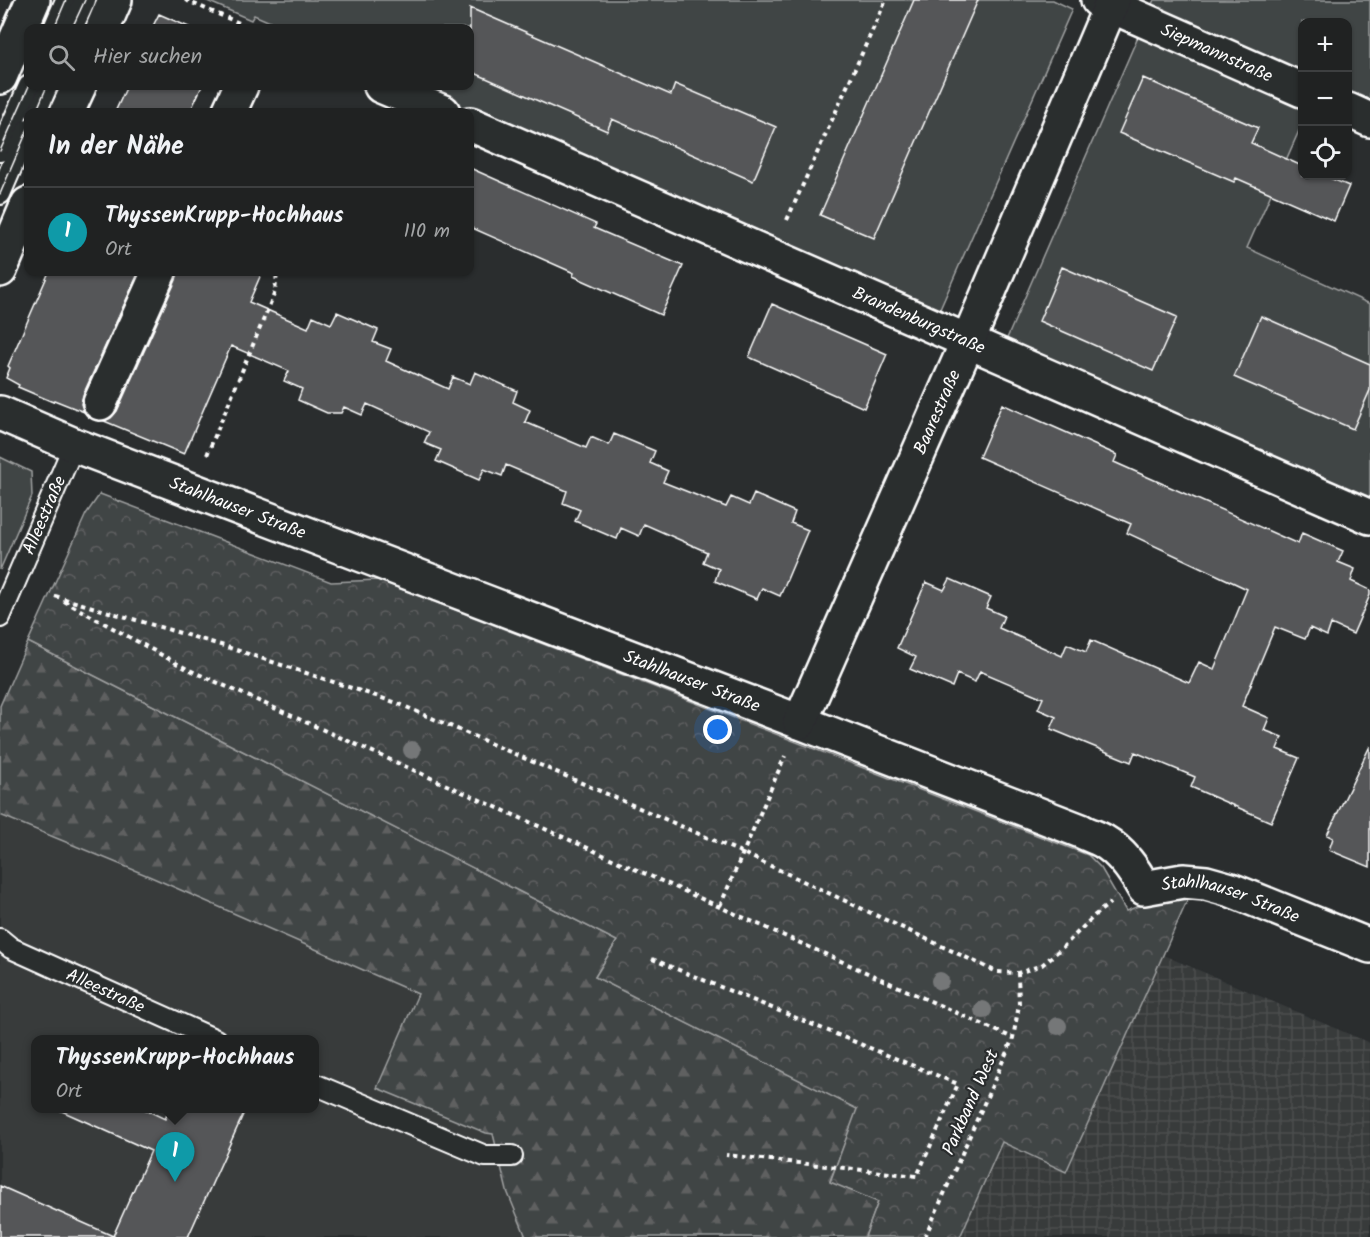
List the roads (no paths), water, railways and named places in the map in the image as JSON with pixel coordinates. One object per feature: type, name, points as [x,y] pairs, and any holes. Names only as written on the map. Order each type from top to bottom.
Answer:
[{"type":"street","points":[[0,77],[33,0]]},
{"type":"street","points":[[105,24],[115,0]]},
{"type":"street","name":"Siepmannstraße","points":[[1107,2],[1298,88]]},
{"type":"street","name":"Baarestraße","points":[[800,722],[968,341],[1107,2]]},
{"type":"street","points":[[69,108],[77,90]]},
{"type":"street","points":[[231,108],[239,90]]},
{"type":"street","points":[[391,90],[433,108]]},
{"type":"street","points":[[1352,112],[1370,120]]},
{"type":"street","name":"Brandenburgstraße","points":[[474,126],[1370,517]]},
{"type":"street","points":[[0,270],[24,213]]},
{"type":"street","points":[[100,403],[157,276]]},
{"type":"street","name":"Stahlhauser Straße","points":[[0,413],[74,446],[800,722],[1104,842],[1120,854],[1144,888],[1183,881],[1206,883],[1231,890],[1370,946]]},
{"type":"lane","points":[[56,24],[66,0]]},
{"type":"lane","points":[[74,24],[85,0]]},
{"type":"lane","points":[[0,151],[27,90]]},
{"type":"lane","points":[[38,108],[45,90]]},
{"type":"lane","points":[[0,194],[24,138]]},
{"type":"lane","name":"Alleestraße","points":[[0,617],[74,446]]},
{"type":"lane","name":"Alleestraße","points":[[0,939],[11,948],[205,1035]]},
{"type":"lane","points":[[319,1086],[485,1156],[512,1156]]},
{"type":"tram line","points":[[56,24],[66,0]]},
{"type":"tram line","points":[[74,24],[85,0]]},
{"type":"tram line","points":[[0,151],[27,90]]},
{"type":"tram line","points":[[38,108],[45,90]]},
{"type":"tram line","points":[[0,194],[24,138]]},
{"type":"place","name":"ThyssenKrupp-Hochhaus","points":[[175,1182]]}]
